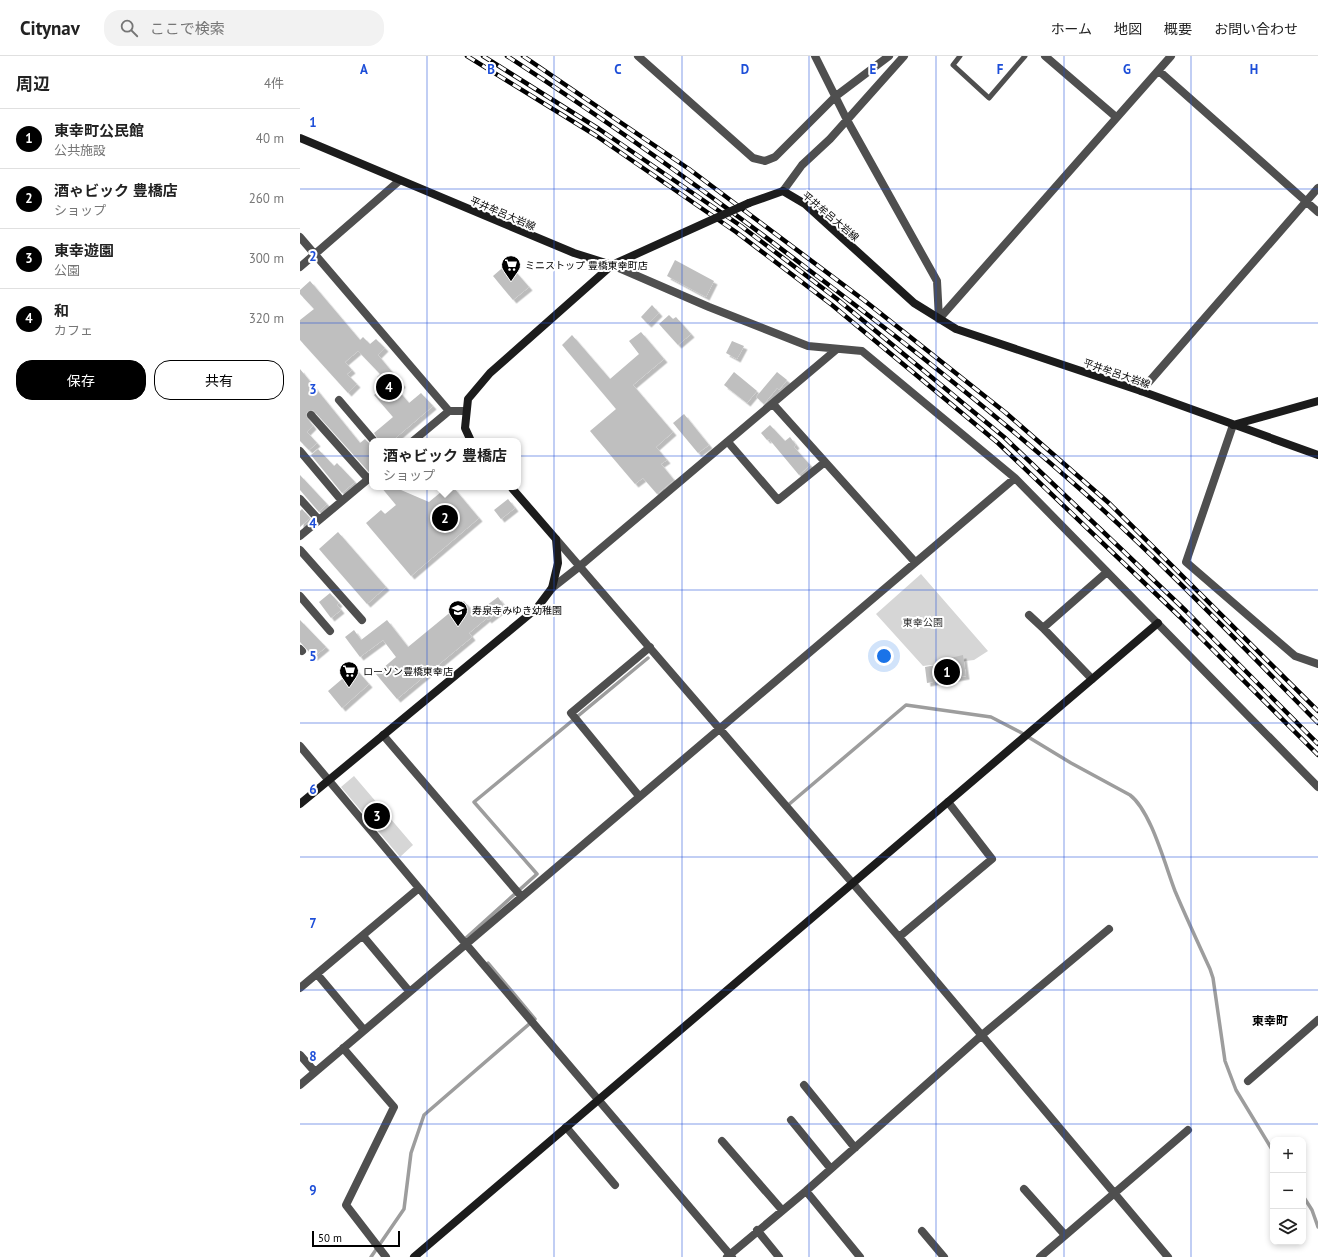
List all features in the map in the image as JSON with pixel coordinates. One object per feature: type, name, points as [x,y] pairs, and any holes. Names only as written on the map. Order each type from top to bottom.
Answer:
[{"type":"street","points":[[638,56],[753,158],[765,162],[775,157],[836,96],[889,56]]},
{"type":"street","points":[[815,56],[847,120],[937,281],[939,318]]},
{"type":"street","points":[[469,438],[464,428],[468,399],[490,373],[612,265],[749,203],[783,191],[802,165],[830,139],[904,56]]},
{"type":"street","points":[[1045,56],[1116,118]]},
{"type":"street","points":[[939,318],[1171,56]]},
{"type":"street","points":[[1159,70],[1318,212]]},
{"type":"street","name":"平井牟呂大岩線","points":[[300,138],[574,253],[612,265]]},
{"type":"street","points":[[300,268],[399,180]]},
{"type":"street","points":[[1141,391],[1318,188]]},
{"type":"street","name":"平井牟呂大岩線","points":[[783,191],[805,204],[914,303],[956,329],[1141,391],[1318,455]]},
{"type":"street","points":[[300,237],[449,411]]},
{"type":"street","points":[[612,265],[708,307],[808,346],[862,351],[1015,478],[1318,787]]},
{"type":"street","points":[[300,804],[537,608],[552,588],[728,442],[837,349]]},
{"type":"street","points":[[339,400],[371,438]]},
{"type":"street","points":[[1318,401],[1233,425],[1186,562],[1295,656],[1318,664]]},
{"type":"street","points":[[773,404],[915,562]]},
{"type":"street","points":[[417,438],[449,411],[466,411]]},
{"type":"street","points":[[311,415],[369,477]]},
{"type":"street","points":[[728,442],[778,500],[825,462]]},
{"type":"street","points":[[300,451],[342,501]]},
{"type":"street","points":[[300,1085],[465,943],[1015,478]]},
{"type":"street","points":[[300,536],[369,479]]},
{"type":"street","points":[[514,490],[853,883],[1168,1257]]},
{"type":"street","points":[[300,499],[319,520]]},
{"type":"street","points":[[552,588],[558,563],[556,539]]},
{"type":"street","points":[[300,550],[362,620]]},
{"type":"street","points":[[1042,628],[1107,572]]},
{"type":"street","points":[[300,596],[330,631]]},
{"type":"street","points":[[1029,615],[1092,679]]},
{"type":"street","points":[[414,1257],[1158,623]]},
{"type":"street","points":[[639,796],[571,712],[650,647]]},
{"type":"street","points":[[383,735],[521,896]]},
{"type":"street","points":[[300,746],[465,943],[599,1099],[729,1256],[757,1230],[806,1191],[982,1035],[1109,929]]},
{"type":"street","points":[[899,937],[992,859],[948,802]]},
{"type":"street","points":[[300,988],[419,888]]},
{"type":"street","points":[[363,936],[410,991]]},
{"type":"street","points":[[317,974],[364,1030]]},
{"type":"street","points":[[1248,1081],[1318,1020]]},
{"type":"street","points":[[343,1048],[394,1107],[346,1205],[386,1257]]},
{"type":"street","points":[[300,1055],[314,1072]]},
{"type":"street","points":[[804,1085],[855,1148]]},
{"type":"street","points":[[791,1120],[831,1169]]},
{"type":"street","points":[[566,1127],[616,1185]]},
{"type":"street","points":[[1040,1257],[1188,1130]]},
{"type":"street","points":[[722,1141],[782,1210]]},
{"type":"street","points":[[1024,1189],[1065,1235]]},
{"type":"street","points":[[806,1191],[860,1257]]},
{"type":"street","points":[[757,1230],[779,1257]]},
{"type":"street","points":[[922,1231],[944,1257]]},
{"type":"lane","points":[[960,56],[953,65],[989,98],[1025,56]]},
{"type":"green space","name":"東幸公園","points":[[921,574],[988,651],[974,660],[923,666],[876,614]]},
{"type":"green space","points":[[354,776],[413,845],[400,857],[341,787]]},
{"type":"building","points":[[675,260],[714,281],[706,297],[667,276]]},
{"type":"building","name":"ミニストップ 豊橋東幸町店","points":[[508,263],[529,287],[513,300],[493,276]]},
{"type":"building","points":[[310,281],[360,340],[363,337],[370,344],[376,339],[385,348],[378,355],[402,384],[397,389],[409,403],[421,393],[433,406],[396,438],[377,438],[374,433],[393,417],[374,395],[381,389],[375,383],[380,379],[377,377],[380,374],[358,351],[345,362],[352,370],[347,374],[357,384],[348,393],[300,340],[300,320],[314,309],[300,294],[300,290]]},
{"type":"building","points":[[652,305],[659,313],[648,324],[641,317]]},
{"type":"building","points":[[669,315],[673,319],[676,317],[691,334],[678,345],[659,324]]},
{"type":"building","points":[[641,332],[664,359],[633,385],[673,432],[656,447],[667,460],[661,464],[674,480],[657,494],[643,478],[635,484],[590,431],[616,409],[562,345],[572,335],[610,379],[639,354],[629,341]]},
{"type":"building","points":[[732,341],[744,346],[737,359],[726,353]]},
{"type":"building","points":[[300,369],[360,443],[365,439],[369,443],[369,472],[313,410],[308,411],[306,414],[313,426],[307,432],[317,443],[309,450],[300,441]]},
{"type":"building","points":[[734,372],[757,391],[747,403],[724,385]]},
{"type":"building","points":[[777,372],[787,380],[779,390],[777,388],[764,404],[756,397]]},
{"type":"building","points":[[684,414],[709,445],[698,453],[673,423]]},
{"type":"building","points":[[770,425],[785,441],[790,437],[796,445],[794,447],[810,465],[799,475],[769,439],[767,440],[761,433]]},
{"type":"building","points":[[318,449],[334,466],[337,463],[355,482],[342,493],[311,455]]},
{"type":"building","points":[[300,475],[327,504],[319,512],[300,490]]},
{"type":"building","points":[[384,490],[401,490],[429,502],[443,490],[456,490],[479,518],[411,576],[366,523],[381,510],[385,514],[396,505]]},
{"type":"building","points":[[508,499],[515,508],[501,519],[494,510]]},
{"type":"building","points":[[302,509],[310,518],[300,527],[300,511]]},
{"type":"building","points":[[338,532],[386,587],[367,604],[319,549]]},
{"type":"building","points":[[330,593],[339,603],[337,605],[341,610],[331,618],[319,602]]},
{"type":"building","points":[[498,597],[505,607],[488,620],[487,618],[469,633],[472,637],[397,699],[376,674],[396,657],[383,640],[360,657],[345,637],[354,630],[361,640],[387,620],[408,647],[464,601],[475,614]]},
{"type":"building","points":[[300,620],[326,647],[314,657],[300,642]]},
{"type":"building","points":[[963,655],[966,676],[927,683],[925,667],[951,662],[950,658]]},
{"type":"building","name":"ローソン豊橋東幸店","points":[[355,668],[369,684],[342,708],[328,691]]},
{"type":"waterway","points":[[468,940],[466,938],[537,874],[474,802],[648,658]]},
{"type":"waterway","points":[[787,806],[906,705],[991,717],[1130,795],[1138,803],[1157,839],[1175,891],[1210,969],[1213,978],[1225,1061],[1236,1090],[1270,1146]]},
{"type":"waterway","points":[[371,1257],[404,1209],[411,1153],[424,1115],[535,1019],[488,963]]},
{"type":"waterway","points":[[1306,1201],[1312,1210],[1318,1227]]},
{"type":"railway","points":[[467,56],[595,135],[736,232],[832,305],[998,443],[1180,617],[1318,755]]},
{"type":"railway","points":[[483,56],[599,129],[741,226],[837,299],[1004,437],[1186,611],[1318,744]]},
{"type":"railway","points":[[507,56],[622,133],[735,214],[981,404],[1111,517],[1201,604],[1318,723]]},
{"type":"railway","points":[[523,56],[689,169],[865,301],[1006,413],[1110,504],[1318,711]]},
{"type":"place","name":"ミニストップ 豊橋東幸町店","points":[[511,282]]},
{"type":"place","name":"和","points":[[389,387]]},
{"type":"place","name":"酒ゃビック 豊橋店","points":[[445,518]]},
{"type":"place","name":"寿泉寺みゆき幼稚園","points":[[458,627]]},
{"type":"place","name":"東幸町公民館","points":[[947,672]]},
{"type":"place","name":"ローソン豊橋東幸店","points":[[349,688]]},
{"type":"place","name":"東幸遊園","points":[[377,816]]},
{"type":"district","name":"東幸町","points":[[1270,1021]]}]
